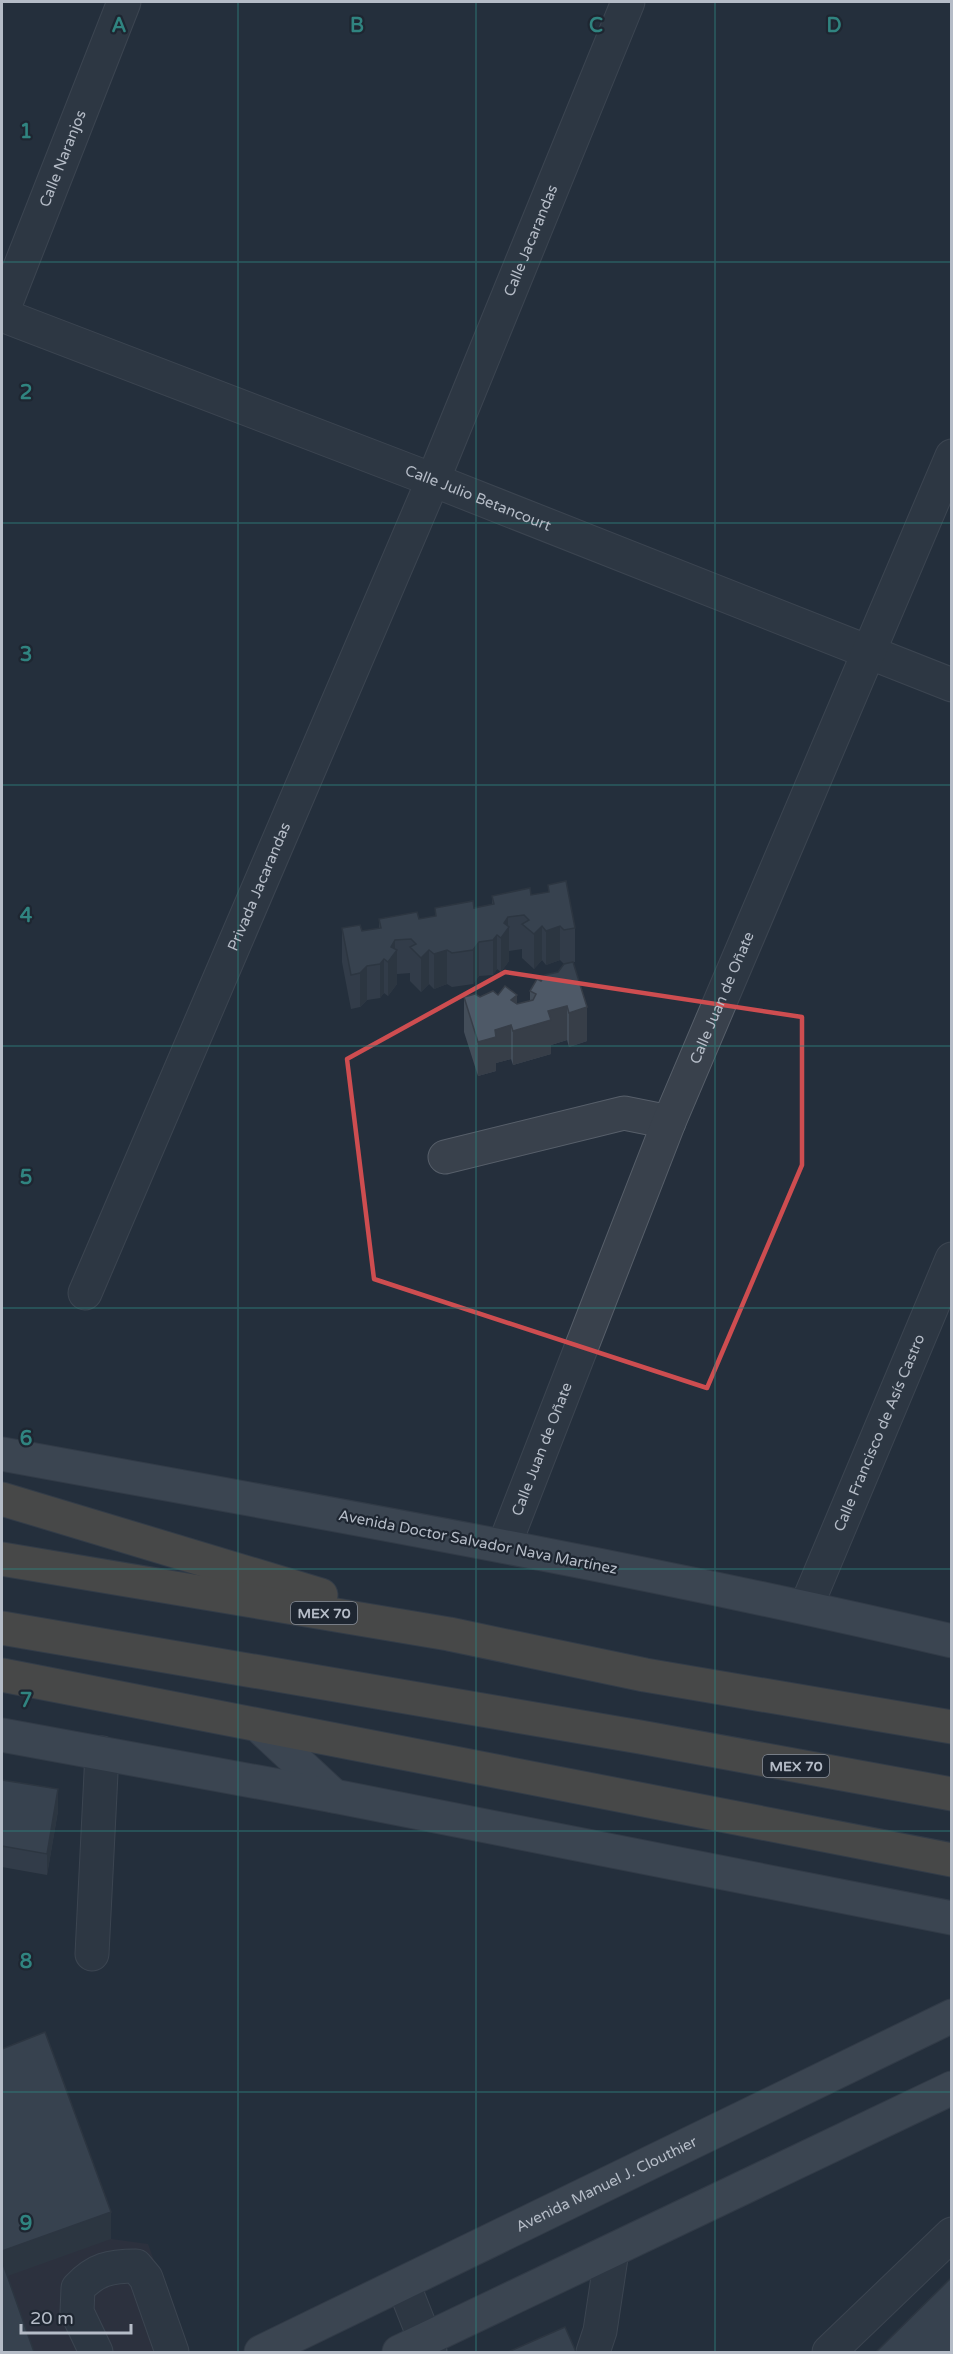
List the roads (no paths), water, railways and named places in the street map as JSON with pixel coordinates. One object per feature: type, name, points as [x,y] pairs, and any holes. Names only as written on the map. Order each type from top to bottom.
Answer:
[{"type":"highway","points":[[2,1499],[449,1634]]},
{"type":"highway","name":"MEX 70","points":[[2,1559],[449,1634],[645,1675],[951,1727]]},
{"type":"highway","name":"MEX 70","points":[[2,1628],[640,1737],[951,1794]]},
{"type":"highway","points":[[2,1675],[951,1860]]},
{"type":"main road","name":"Avenida Doctor Salvador Nava Martínez","points":[[2,1455],[504,1546],[806,1606],[951,1641]]},
{"type":"main road","points":[[260,1726],[334,1796]]},
{"type":"main road","points":[[2,1735],[334,1796],[951,1918]]},
{"type":"main road","points":[[891,1848],[951,1852]]},
{"type":"main road","name":"Avenida Manuel J. Clouthier","points":[[261,2352],[951,2016]]},
{"type":"main road","points":[[418,2348],[612,2251],[951,2088]]},
{"type":"street","name":"Calle Naranjos","points":[[2,314],[124,2]]},
{"type":"street","name":"Calle Jacarandas","points":[[433,480],[628,2]]},
{"type":"street","name":"Calle Julio Betancourt","points":[[2,314],[433,480],[951,685]]},
{"type":"street","name":"Calle Juan de Oñate","points":[[504,1546],[669,1122],[951,456]]},
{"type":"street","name":"Privada Jacarandas","points":[[85,1293],[433,480]]},
{"type":"street","points":[[445,1157],[624,1113],[669,1122]]},
{"type":"street","name":"Calle Francisco de Asís Castro","points":[[806,1606],[951,1259]]},
{"type":"street","points":[[92,1954],[102,1753]]},
{"type":"street","points":[[829,2352],[951,2234]]},
{"type":"street","points":[[593,2352],[600,2331],[612,2251]]},
{"type":"street","points":[[96,2352],[77,2312],[78,2288],[91,2274],[115,2266],[136,2266],[146,2278],[172,2352]]},
{"type":"street","points":[[403,2284],[418,2348]]}]
